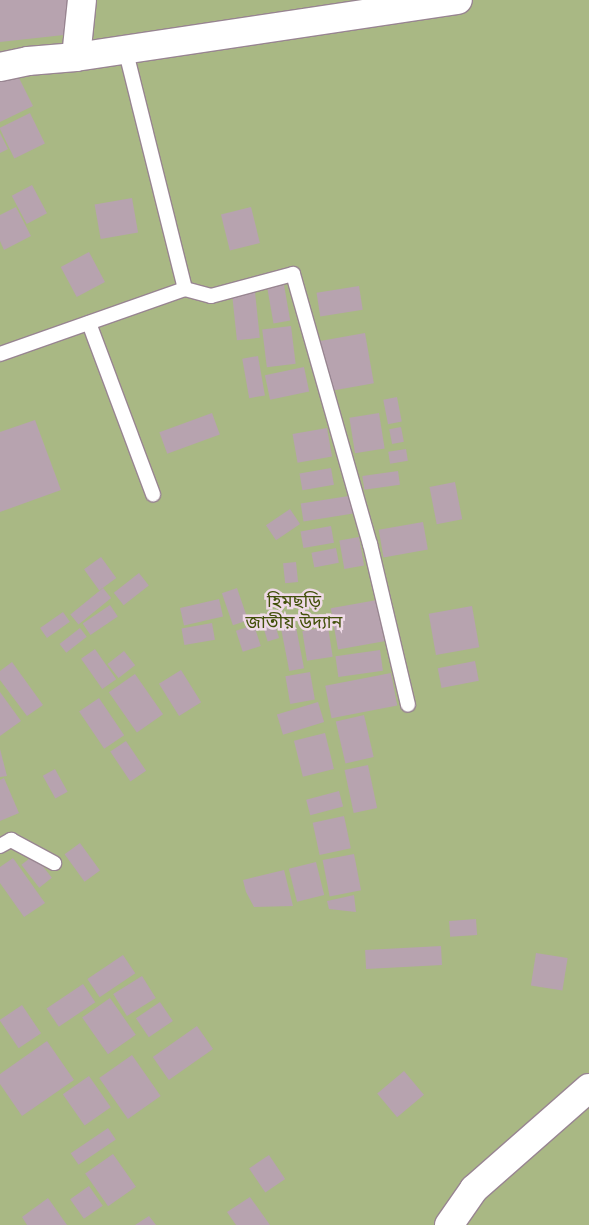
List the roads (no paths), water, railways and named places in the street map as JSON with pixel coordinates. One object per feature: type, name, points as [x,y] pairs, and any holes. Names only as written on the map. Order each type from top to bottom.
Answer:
[{"type":"street","points":[[76,57],[82,0]]},
{"type":"street","points":[[0,67],[28,61],[125,50],[406,4],[458,0]]},
{"type":"street","points":[[450,1225],[474,1189],[589,1088]]},
{"type":"lane","points":[[125,50],[185,289]]},
{"type":"lane","points":[[0,354],[185,289],[211,296],[293,274],[370,544],[408,705]]},
{"type":"lane","points":[[90,323],[153,494]]},
{"type":"lane","points":[[0,846],[11,840],[54,863]]},
{"type":"park label","name":"হিমছড়ি জাতীয় উদ্যান","points":[[294,612]]}]
